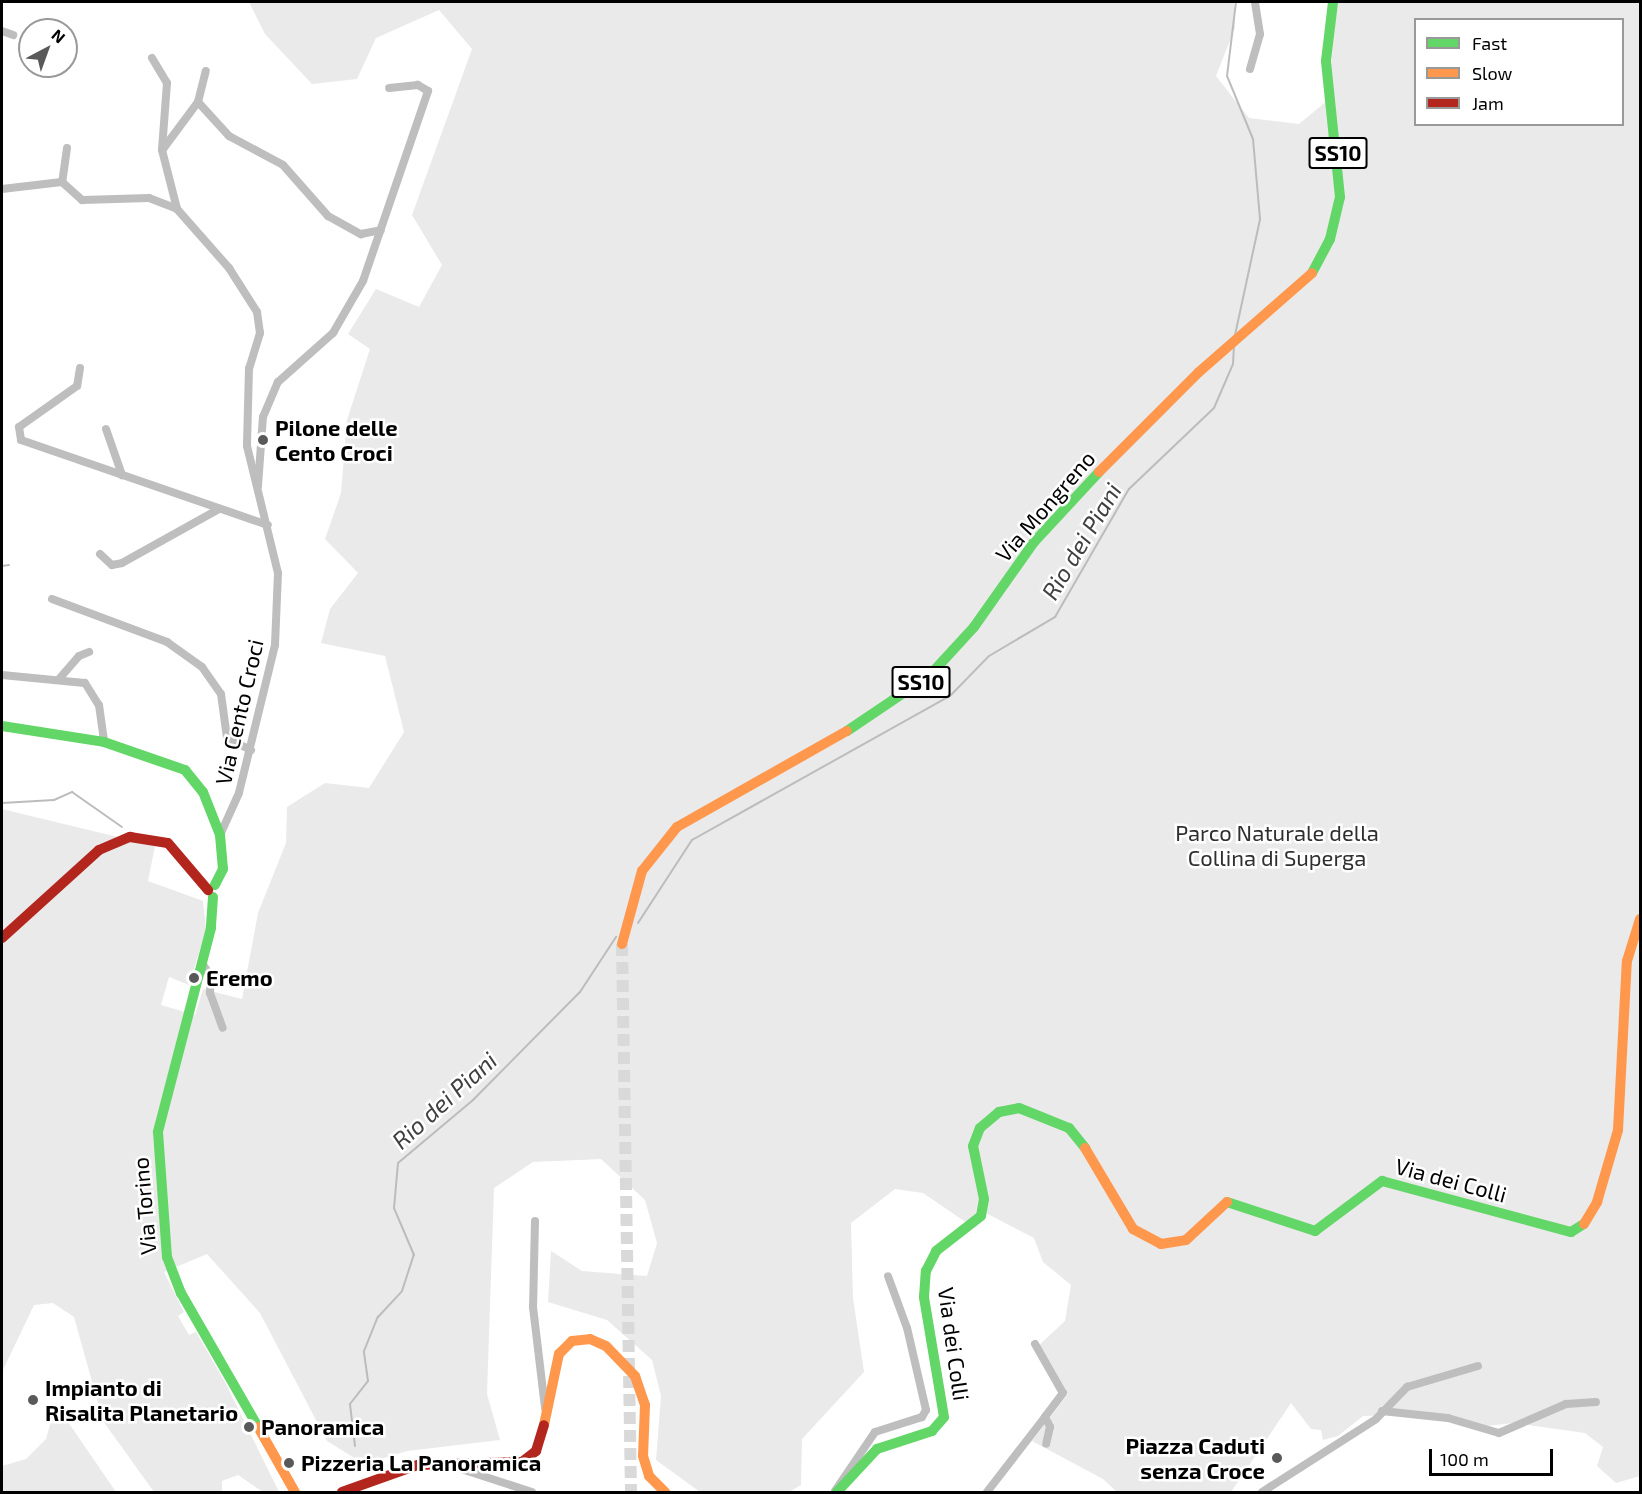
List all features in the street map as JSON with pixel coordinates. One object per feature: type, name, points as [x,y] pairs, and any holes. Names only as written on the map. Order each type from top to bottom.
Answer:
[{"type":"street","points":[[1250,69],[1260,34],[1255,2]]},
{"type":"street","name":"Via Mongreno","points":[[622,944],[642,871],[677,826],[706,806],[877,715],[930,675],[974,627],[1043,531],[1199,372],[1296,294],[1330,239],[1340,197],[1326,62],[1333,2]]},
{"type":"street","points":[[2,31],[13,35]]},
{"type":"street","name":"Via Cento Croci","points":[[152,58],[167,83],[162,150],[177,209],[229,268],[257,312],[260,333],[249,368],[247,446],[249,471],[258,487],[268,525],[278,606],[272,662],[251,750],[233,812],[220,835]]},
{"type":"street","points":[[162,150],[198,102],[206,71]]},
{"type":"street","points":[[258,487],[262,417],[278,382],[333,333],[363,281],[428,91],[418,85],[389,88]]},
{"type":"street","points":[[198,102],[229,136],[283,165],[328,216],[361,234],[381,230]]},
{"type":"street","points":[[62,182],[67,148]]},
{"type":"street","points":[[2,189],[62,182],[82,200],[149,198],[177,209]]},
{"type":"street","points":[[80,369],[77,386],[19,427],[21,440],[268,525]]},
{"type":"street","points":[[106,429],[122,475]]},
{"type":"street","points":[[100,554],[112,565],[122,563],[219,508]]},
{"type":"street","points":[[52,600],[167,642],[202,667],[221,694],[227,738],[251,750]]},
{"type":"street","points":[[59,679],[79,656],[89,652]]},
{"type":"street","points":[[2,675],[59,679],[91,689],[103,720],[104,742]]},
{"type":"street","name":"Via Torino","points":[[2,726],[104,742],[184,770],[203,792],[220,835],[223,869],[212,891],[202,963],[158,1132],[167,1257],[180,1293],[293,1491]]},
{"type":"street","points":[[2,938],[99,850],[130,837],[168,843],[212,891]]},
{"type":"street","name":"Via dei Colli","points":[[835,1492],[877,1449],[932,1431],[944,1417],[924,1297],[926,1270],[936,1251],[981,1216],[984,1199],[973,1146],[980,1128],[999,1112],[1019,1108],[1069,1128],[1100,1166],[1113,1203],[1133,1229],[1161,1244],[1186,1240],[1216,1207],[1230,1201],[1315,1231],[1368,1186],[1382,1181],[1571,1232],[1586,1223],[1597,1202],[1618,1130],[1627,961],[1641,919]]},
{"type":"street","points":[[202,963],[211,976],[210,993],[223,1028]]},
{"type":"street","points":[[535,1221],[533,1307],[545,1408]]},
{"type":"street","points":[[835,1492],[875,1432],[922,1417],[926,1410],[907,1328],[888,1276]]},
{"type":"street","points":[[342,1492],[348,1492],[418,1465],[522,1462],[536,1451],[559,1354],[572,1341],[590,1339],[606,1346],[641,1390],[643,1456],[649,1476],[665,1492]]},
{"type":"street","points":[[987,1492],[1063,1393],[1035,1344]]},
{"type":"street","points":[[1262,1492],[1275,1479],[1353,1435],[1382,1412],[1407,1387],[1478,1366]]},
{"type":"street","points":[[1382,1412],[1448,1418],[1499,1433],[1516,1423],[1566,1404],[1596,1402]]},
{"type":"street","points":[[1045,1417],[1050,1427],[1046,1444]]},
{"type":"street","points":[[447,1465],[532,1492]]},
{"type":"green space","name":"Parco Naturale della Collina di Superga","points":[[249,2],[1234,2],[1235,28],[1216,76],[1249,118],[1299,124],[1328,100],[1337,2],[1640,2],[1640,1476],[1616,1483],[1597,1466],[1603,1447],[1585,1433],[1514,1423],[1477,1427],[1418,1414],[1363,1416],[1338,1436],[1323,1440],[1321,1430],[1311,1429],[1291,1403],[1231,1492],[1117,1492],[1103,1479],[1032,1441],[1068,1394],[1047,1371],[1037,1347],[1065,1321],[1071,1285],[1043,1262],[1034,1238],[980,1210],[973,1227],[923,1193],[895,1189],[851,1223],[853,1298],[864,1372],[802,1439],[801,1485],[789,1492],[700,1492],[656,1460],[661,1396],[652,1360],[607,1320],[548,1302],[551,1251],[582,1271],[647,1276],[657,1243],[645,1200],[601,1159],[533,1162],[494,1188],[487,1394],[500,1440],[407,1451],[364,1464],[327,1441],[260,1313],[207,1254],[164,1272],[184,1312],[178,1316],[189,1335],[196,1332],[226,1384],[279,1492],[263,1492],[238,1475],[222,1481],[222,1492],[154,1492],[103,1421],[74,1317],[53,1303],[34,1305],[2,1372],[2,809],[155,846],[148,881],[203,901],[206,930],[189,985],[169,977],[161,1005],[195,1015],[203,989],[242,999],[258,913],[286,843],[287,807],[325,783],[369,788],[404,732],[385,656],[321,643],[330,609],[358,573],[325,539],[341,493],[347,420],[370,349],[348,334],[376,289],[419,307],[442,265],[412,215],[472,49],[439,10],[376,38],[357,79],[312,84],[265,34]]},
{"type":"green space","points":[[66,1419],[116,1492],[2,1492],[2,1466],[26,1459],[46,1439],[51,1421]]},
{"type":"waterway","name":"Rio dei Piani","points":[[1235,335],[1260,219],[1253,139],[1227,76],[1236,2]]},
{"type":"waterway","name":"Rio dei Piani","points":[[638,923],[692,840],[950,696],[989,656],[1055,617],[1129,489],[1214,408],[1233,364],[1234,347]]},
{"type":"waterway","points":[[2,566],[9,565]]},
{"type":"waterway","points":[[2,803],[54,800],[72,792],[122,827]]},
{"type":"waterway","name":"Rio dei Piani","points":[[355,1446],[350,1404],[368,1381],[364,1351],[378,1317],[402,1291],[414,1255],[394,1208],[398,1163],[473,1100],[580,992],[616,937]]},
{"type":"tunnel","points":[[622,944],[631,1492]]},
{"type":"traffic: fast","points":[[1312,273],[1330,239],[1340,197],[1326,61],[1333,2]]},
{"type":"traffic: fast","points":[[847,731],[930,675],[974,627],[1034,542],[1099,472]]},
{"type":"traffic: fast","points":[[2,726],[104,742],[185,770],[203,792],[220,835],[223,869],[215,885]]},
{"type":"traffic: fast","points":[[213,897],[211,928],[158,1132],[167,1257],[181,1293],[258,1427]]},
{"type":"traffic: fast","points":[[837,1492],[877,1449],[932,1431],[944,1417],[924,1297],[926,1271],[936,1251],[981,1216],[984,1199],[973,1146],[980,1128],[999,1112],[1019,1108],[1069,1128],[1085,1148]]},
{"type":"traffic: fast","points":[[1227,1202],[1315,1231],[1382,1181],[1571,1232],[1584,1224]]},
{"type":"traffic: slow","points":[[1099,472],[1199,372],[1312,273]]},
{"type":"traffic: slow","points":[[622,944],[642,871],[677,827],[847,731]]},
{"type":"traffic: slow","points":[[1584,1224],[1597,1202],[1618,1130],[1627,961],[1640,919]]},
{"type":"traffic: slow","points":[[1085,1148],[1133,1229],[1161,1244],[1186,1240],[1227,1202]]},
{"type":"traffic: slow","points":[[544,1425],[559,1354],[572,1341],[590,1339],[606,1346],[635,1376],[645,1405],[643,1456],[649,1476],[665,1492]]},
{"type":"traffic: slow","points":[[258,1427],[295,1492]]},
{"type":"traffic: jam","points":[[2,938],[99,850],[130,837],[168,843],[208,890]]},
{"type":"traffic: jam","points":[[342,1492],[418,1465],[522,1462],[536,1451],[544,1425]]},
{"type":"place","name":"Pilone delle Cento Croci","points":[[263,440]]},
{"type":"place","name":"Eremo","points":[[194,978]]},
{"type":"place","name":"Impianto di Risalita Planetario","points":[[33,1400]]},
{"type":"place","name":"Panoramica","points":[[249,1427]]},
{"type":"place","name":"Piazza Caduti senza Croce","points":[[1277,1458]]},
{"type":"place","name":"Pizzeria La Panoramica","points":[[289,1463]]}]
